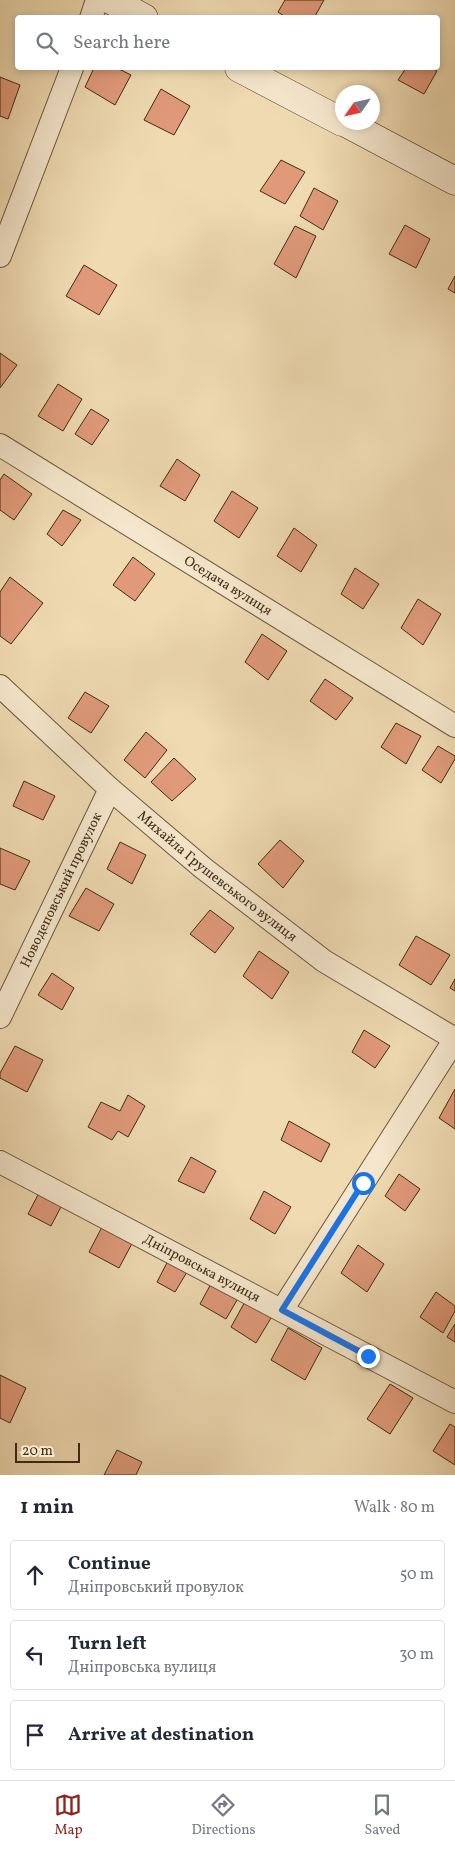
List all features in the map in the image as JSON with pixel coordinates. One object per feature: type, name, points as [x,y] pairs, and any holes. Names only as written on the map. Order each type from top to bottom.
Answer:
[{"type":"street","points":[[92,15],[97,0]]},
{"type":"street","points":[[111,0],[138,15]]},
{"type":"street","points":[[0,256],[71,70]]},
{"type":"street","points":[[243,70],[335,118]]},
{"type":"street","points":[[358,130],[455,181]]},
{"type":"street","name":"Оседача вулиця","points":[[0,446],[455,726]]},
{"type":"street","name":"Михайла Грушевського вулиця","points":[[0,686],[110,789],[203,868],[324,961],[455,1039]]},
{"type":"street","name":"Новодеповський провулок","points":[[0,1017],[110,789]]},
{"type":"street","points":[[282,1310],[455,1039]]},
{"type":"street","name":"Дніпровська вулиця","points":[[0,1162],[455,1402]]},
{"type":"building","points":[[285,0],[324,0],[316,15],[282,15],[278,12]]},
{"type":"building","points":[[93,70],[121,70],[131,75],[115,105],[85,87]]},
{"type":"building","points":[[405,70],[437,71],[424,94],[398,80]]},
{"type":"building","points":[[0,77],[20,85],[8,119],[0,116]]},
{"type":"building","points":[[161,89],[190,106],[174,135],[144,120]]},
{"type":"building","points":[[281,160],[305,172],[285,204],[260,191]]},
{"type":"building","points":[[314,188],[338,201],[323,230],[300,216]]},
{"type":"building","points":[[405,225],[430,239],[416,268],[389,254]]},
{"type":"building","points":[[295,226],[316,236],[296,278],[274,264]]},
{"type":"building","points":[[84,265],[117,285],[99,315],[66,296]]},
{"type":"building","points":[[455,276],[455,293],[448,289]]},
{"type":"building","points":[[0,353],[17,365],[0,388]]},
{"type":"building","points":[[58,384],[82,399],[63,431],[38,416]]},
{"type":"building","points":[[91,409],[109,420],[92,445],[75,434]]},
{"type":"building","points":[[177,459],[200,475],[185,501],[160,486]]},
{"type":"building","points":[[4,474],[32,494],[14,520],[0,510],[0,480]]},
{"type":"building","points":[[232,491],[258,508],[239,538],[214,521]]},
{"type":"building","points":[[63,510],[81,520],[62,546],[47,534]]},
{"type":"building","points":[[294,528],[317,545],[301,572],[277,556]]},
{"type":"building","points":[[133,557],[155,574],[135,601],[113,585]]},
{"type":"building","points":[[355,568],[379,584],[363,609],[341,594]]},
{"type":"building","points":[[10,577],[43,603],[11,644],[0,636],[0,592]]},
{"type":"building","points":[[418,599],[441,614],[423,645],[401,628]]},
{"type":"building","points":[[262,634],[287,651],[268,680],[245,662]]},
{"type":"building","points":[[325,679],[353,698],[336,720],[310,701]]},
{"type":"building","points":[[85,692],[109,706],[91,733],[68,718]]},
{"type":"building","points":[[396,723],[421,736],[406,764],[381,747]]},
{"type":"building","points":[[146,732],[167,750],[145,778],[124,760]]},
{"type":"building","points":[[438,746],[455,756],[441,783],[422,770]]},
{"type":"building","points":[[174,758],[196,779],[172,801],[151,782]]},
{"type":"building","points":[[24,781],[55,796],[43,820],[13,806]]},
{"type":"building","points":[[280,840],[304,861],[283,888],[258,864]]},
{"type":"building","points":[[120,842],[146,855],[132,884],[107,869]]},
{"type":"building","points":[[0,848],[30,861],[15,890],[0,884]]},
{"type":"building","points":[[86,888],[114,904],[99,931],[69,916]]},
{"type":"building","points":[[210,910],[234,928],[215,953],[190,934]]},
{"type":"building","points":[[416,936],[450,955],[431,985],[399,965]]},
{"type":"building","points":[[259,951],[289,972],[272,999],[243,976]]},
{"type":"building","points":[[52,973],[74,988],[62,1010],[38,995]]},
{"type":"building","points":[[455,979],[455,991],[450,988]]},
{"type":"building","points":[[364,1030],[390,1046],[375,1068],[352,1052]]},
{"type":"building","points":[[15,1046],[43,1060],[27,1092],[0,1078],[0,1073]]},
{"type":"building","points":[[455,1089],[455,1129],[439,1118]]},
{"type":"building","points":[[128,1095],[145,1106],[128,1137],[118,1131],[112,1140],[88,1127],[101,1102],[120,1111]]},
{"type":"building","points":[[289,1121],[330,1144],[321,1162],[281,1140]]},
{"type":"building","points":[[191,1157],[216,1171],[204,1193],[178,1181]]},
{"type":"building","points":[[399,1174],[420,1189],[405,1211],[385,1196]]},
{"type":"building","points":[[41,1189],[64,1201],[51,1226],[28,1214]]},
{"type":"building","points":[[264,1191],[291,1207],[275,1234],[250,1219]]},
{"type":"building","points":[[105,1221],[136,1236],[119,1268],[89,1252]]},
{"type":"building","points":[[358,1245],[384,1264],[367,1292],[341,1273]]},
{"type":"building","points":[[170,1257],[190,1267],[175,1292],[157,1282]]},
{"type":"building","points":[[213,1280],[240,1295],[226,1319],[200,1304]]},
{"type":"building","points":[[436,1292],[455,1306],[455,1311],[443,1333],[420,1317]]},
{"type":"building","points":[[247,1298],[274,1313],[256,1343],[231,1327]]},
{"type":"building","points":[[455,1324],[455,1342],[447,1337]]},
{"type":"building","points":[[288,1328],[322,1348],[305,1380],[271,1360]]},
{"type":"building","points":[[0,1375],[26,1388],[10,1423],[0,1418]]},
{"type":"building","points":[[390,1384],[413,1398],[390,1434],[367,1419]]},
{"type":"building","points":[[450,1424],[455,1427],[455,1465],[433,1451]]},
{"type":"building","points":[[117,1450],[142,1462],[136,1475],[104,1475]]},
{"type":"route","points":[[363,1183],[282,1310],[368,1356]]}]
